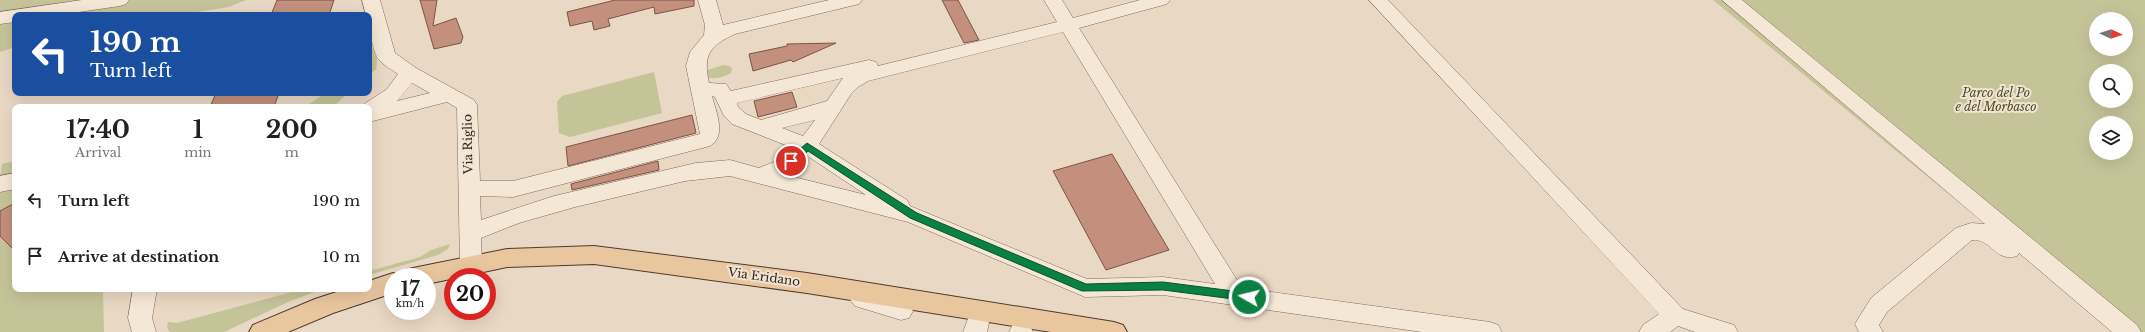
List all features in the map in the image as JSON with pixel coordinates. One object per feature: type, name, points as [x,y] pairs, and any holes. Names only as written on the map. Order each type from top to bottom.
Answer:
[{"type":"main road","name":"Via Eridano","points":[[436,272],[507,258],[594,255],[664,263],[854,291],[1087,329],[1114,332]]},
{"type":"main road","points":[[372,290],[384,286]]},
{"type":"main road","points":[[262,332],[324,306],[366,292]]},
{"type":"street","points":[[40,12],[120,0]]},
{"type":"street","name":"Via Riglio","points":[[371,0],[386,56],[409,73],[467,105],[471,264]]},
{"type":"street","points":[[707,0],[714,25],[713,36]]},
{"type":"street","points":[[469,187],[492,190],[513,189],[703,141],[708,138],[710,133],[696,66],[697,55],[703,45],[713,36],[729,29],[853,0]]},
{"type":"street","points":[[1053,0],[1234,295]]},
{"type":"street","points":[[758,176],[777,170],[791,161],[807,146],[844,89],[856,79],[1161,0]]},
{"type":"street","points":[[1378,0],[1675,316],[1726,332]]},
{"type":"street","points":[[1731,0],[2129,332]]},
{"type":"street","points":[[0,18],[12,16]]},
{"type":"street","points":[[725,99],[861,66],[922,62]]},
{"type":"street","points":[[372,109],[394,94],[409,73]]},
{"type":"street","points":[[701,90],[719,88],[723,93],[731,114],[807,146],[913,215]]},
{"type":"street","points":[[372,114],[449,95]]},
{"type":"street","points":[[760,127],[818,112],[833,106]]},
{"type":"street","points":[[470,234],[518,214],[703,169],[730,168],[913,215],[1085,288],[1163,286],[1490,332]]},
{"type":"street","points":[[0,184],[12,182]]},
{"type":"street","points":[[1871,332],[1866,324],[1879,305],[1964,234],[1974,229],[1989,233],[2109,332]]},
{"type":"street","points":[[854,291],[863,299],[901,311]]},
{"type":"street","points":[[144,292],[140,318],[144,332]]},
{"type":"street","points":[[1651,332],[1675,316]]},
{"type":"green space","points":[[0,0],[246,0],[229,7],[197,12],[12,12],[12,48],[0,52]]},
{"type":"green space","name":"Parco del Po e del Morbasco","points":[[1713,0],[2145,0],[2145,332],[2116,332]]},
{"type":"green space","points":[[372,47],[377,59],[376,69],[372,72]]},
{"type":"green space","points":[[723,65],[732,68],[731,73],[719,78],[707,77],[706,74],[708,70]]},
{"type":"green space","points":[[654,72],[662,113],[570,137],[559,133],[557,102],[562,96]]},
{"type":"green space","points":[[321,96],[345,96],[336,104],[309,104]]},
{"type":"green space","points":[[12,162],[12,175],[0,177],[2,164]]},
{"type":"green space","points":[[12,188],[12,292],[103,292],[104,332],[0,332],[0,190]]},
{"type":"green space","points":[[450,244],[448,249],[438,255],[393,268],[384,268],[384,271],[372,274],[372,270],[420,257],[431,250]]},
{"type":"green space","points":[[292,292],[315,292],[288,302],[224,332],[170,332],[167,328],[168,322],[177,323]]},
{"type":"building","points":[[277,0],[334,0],[330,12],[272,12]]},
{"type":"building","points":[[420,0],[437,0],[433,26],[456,18],[463,37],[461,43],[434,49]]},
{"type":"building","points":[[615,0],[694,0],[694,6],[655,14],[654,7],[608,19],[610,26],[594,30],[592,21],[570,26],[567,12]]},
{"type":"building","points":[[942,0],[958,0],[979,40],[964,43]]},
{"type":"building","points":[[836,43],[793,62],[791,60],[753,71],[749,54],[787,46],[787,44]]},
{"type":"building","points":[[792,92],[797,107],[758,117],[754,101]]},
{"type":"building","points":[[215,96],[278,96],[275,104],[211,104]]},
{"type":"building","points":[[692,115],[696,133],[568,166],[566,147]]},
{"type":"building","points":[[1112,154],[1169,250],[1106,270],[1053,171]]},
{"type":"building","points":[[658,161],[659,170],[572,190],[571,184]]},
{"type":"building","points":[[12,205],[12,248],[0,236],[0,211]]},
{"type":"route","points":[[791,161],[807,146],[913,215],[1085,288],[1163,286],[1249,297]]}]
